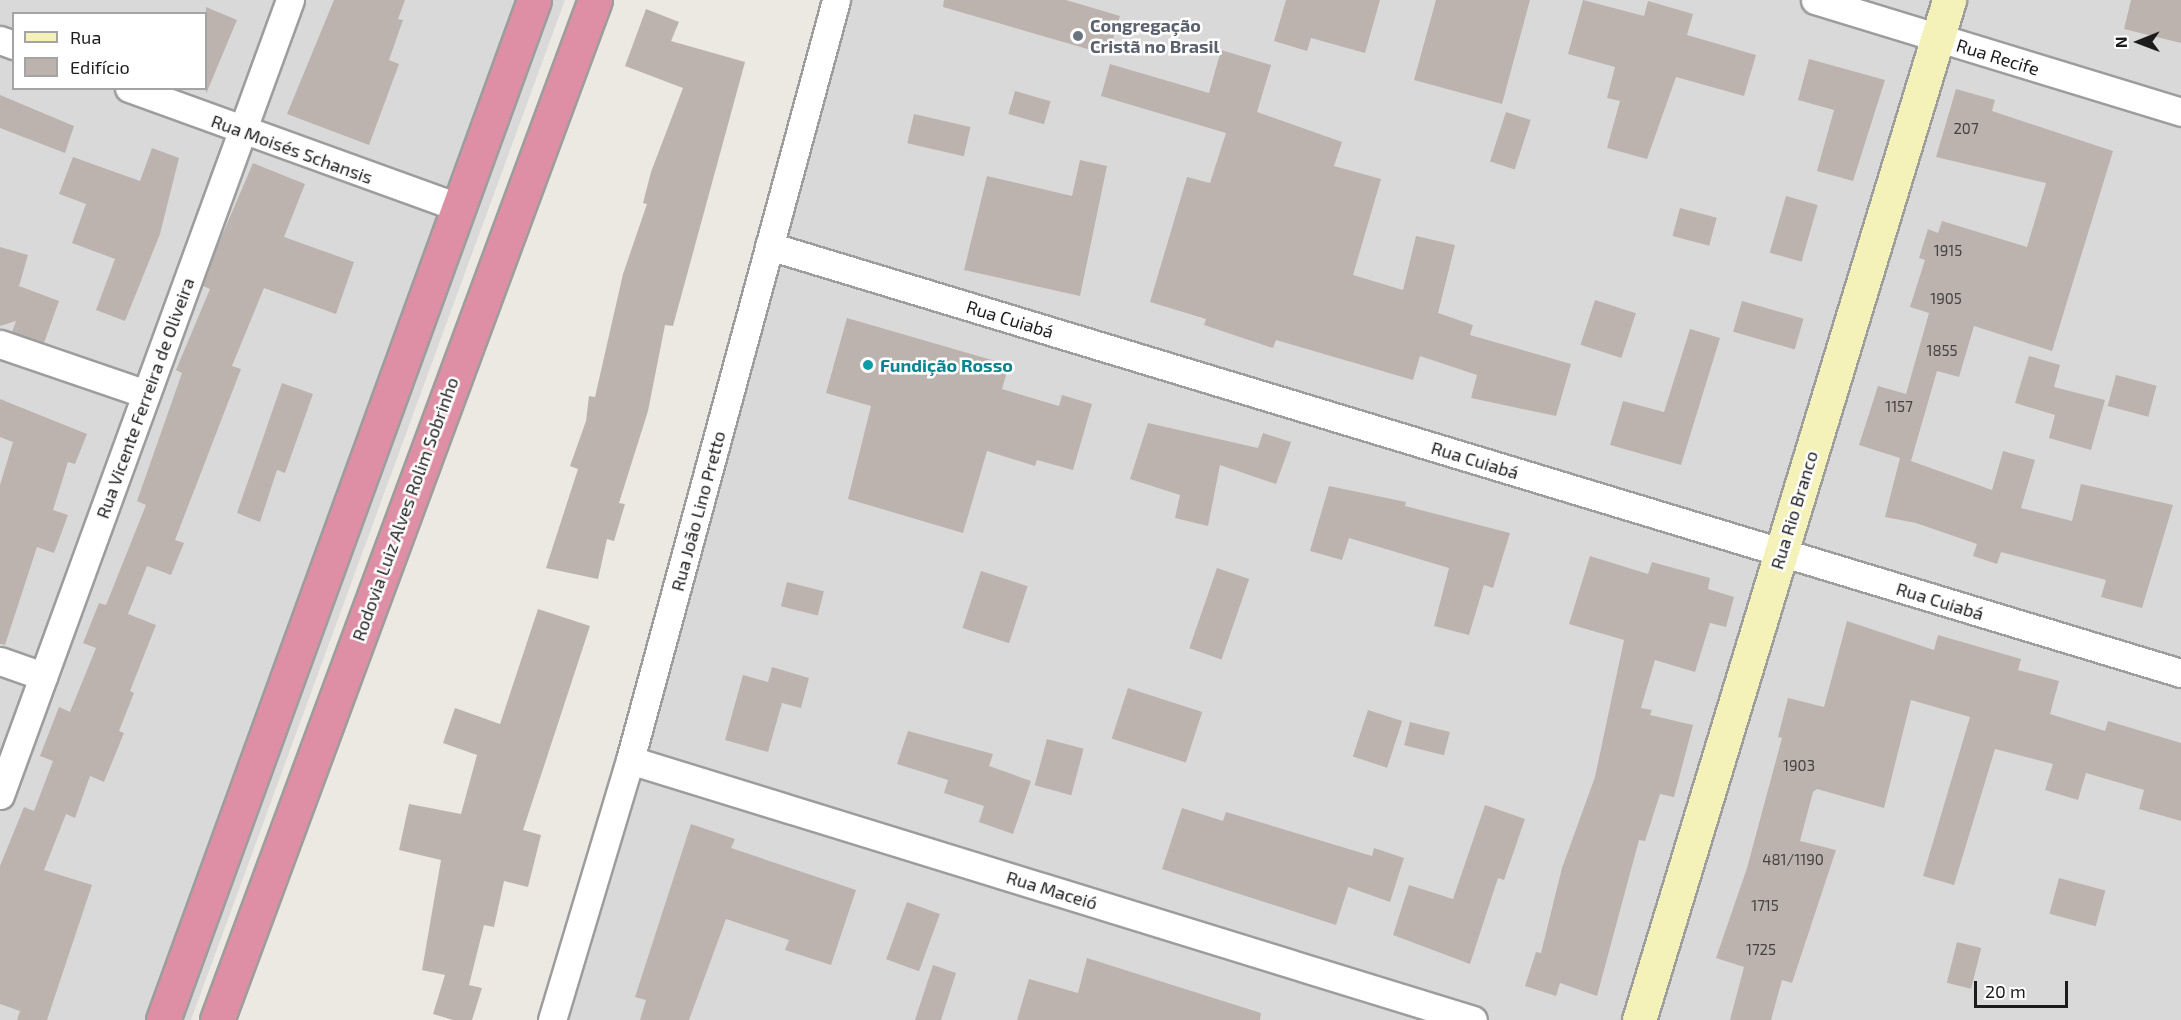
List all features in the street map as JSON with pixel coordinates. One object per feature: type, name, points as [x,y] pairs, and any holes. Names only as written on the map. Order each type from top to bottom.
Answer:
[{"type":"highway","points":[[163,1020],[534,0]]},
{"type":"highway","name":"Rodovia Luiz Alves Rolim Sobrinho","points":[[217,1020],[595,0]]},
{"type":"street","name":"Rua Vicente Ferreira de Oliveira","points":[[0,795],[290,0]]},
{"type":"street","name":"Rua João Lino Pretto","points":[[552,1020],[630,760],[836,0]]},
{"type":"street","name":"Rua Recife","points":[[1815,0],[2181,112]]},
{"type":"street","name":"Rua Rio Branco","points":[[1640,1020],[1949,0]]},
{"type":"street","name":"Rua Moisés Schansis","points":[[134,90],[242,131],[457,207]]},
{"type":"street","name":"Rua Cuiabá","points":[[770,246],[2181,674]]},
{"type":"street","points":[[0,344],[146,394]]},
{"type":"street","points":[[0,661],[43,676]]},
{"type":"street","name":"Rua Maceió","points":[[630,760],[1473,1020]]},
{"type":"shaded area","points":[[0,0],[565,0],[191,1020],[0,1020]]},
{"type":"shaded area","points":[[836,0],[2181,0],[2181,1020],[552,1020]]},
{"type":"building","points":[[334,0],[405,0],[398,19],[403,20],[389,60],[399,64],[369,145],[287,114]]},
{"type":"building","name":"Congregação Cristã no Brasil","points":[[944,0],[1066,0],[1120,16],[1108,55],[943,7]]},
{"type":"building","points":[[1286,0],[1380,0],[1365,53],[1311,38],[1307,51],[1274,41]]},
{"type":"building","points":[[1436,0],[1530,0],[1502,104],[1414,80]]},
{"type":"building","points":[[1583,0],[1644,16],[1648,1],[1693,14],[1687,35],[1756,55],[1744,96],[1676,77],[1647,159],[1607,148],[1620,101],[1607,98],[1615,67],[1568,54]]},
{"type":"building","points":[[2131,0],[2181,0],[2181,43],[2124,29]]},
{"type":"building","points":[[206,7],[237,20],[206,94],[207,12]]},
{"type":"building","points":[[646,9],[679,22],[671,41],[745,62],[673,326],[665,325],[648,411],[619,503],[625,504],[614,541],[607,539],[598,579],[546,568],[578,469],[570,466],[586,421],[589,396],[595,397],[623,274],[647,204],[643,203],[651,172],[683,88],[625,66]]},
{"type":"building","points":[[1221,50],[1271,65],[1257,112],[1342,142],[1334,166],[1381,179],[1353,275],[1403,290],[1416,236],[1455,245],[1438,313],[1473,325],[1470,335],[1571,364],[1556,416],[1471,398],[1477,375],[1420,356],[1413,380],[1276,340],[1273,348],[1204,325],[1206,319],[1150,302],[1187,177],[1210,183],[1226,133],[1101,96],[1110,64],[1209,93]]},
{"type":"building","points":[[1809,59],[1885,80],[1853,181],[1817,171],[1834,110],[1798,100]]},
{"type":"building","points":[[1956,89],[1995,100],[1992,111],[2113,151],[2052,351],[1974,326],[1959,377],[1937,371],[1911,461],[1992,490],[2003,451],[2035,460],[2021,508],[2072,521],[2081,484],[2173,505],[2142,608],[2101,597],[2106,580],[2001,552],[1997,564],[1973,556],[1977,544],[1916,523],[1885,517],[1900,458],[1859,445],[1878,386],[1906,394],[1929,313],[1910,307],[1925,260],[1919,258],[1928,229],[1938,233],[1942,221],[2027,247],[2046,183],[1936,157]]},
{"type":"building","points":[[1015,91],[1051,101],[1044,124],[1008,114]]},
{"type":"building","points":[[0,95],[74,126],[65,153],[0,128]]},
{"type":"building","points":[[1506,112],[1531,120],[1515,169],[1490,161]]},
{"type":"building","points":[[914,114],[971,127],[964,156],[907,143]]},
{"type":"building","points":[[152,148],[179,158],[160,234],[125,321],[96,310],[115,259],[72,243],[86,204],[59,194],[73,157],[140,181]]},
{"type":"building","points":[[1080,160],[1107,166],[1080,296],[964,270],[987,176],[1072,196]]},
{"type":"building","points":[[253,163],[305,184],[284,237],[354,262],[336,314],[264,288],[232,366],[241,369],[175,540],[184,543],[171,575],[147,566],[128,614],[156,625],[130,691],[134,693],[119,731],[124,733],[104,782],[90,776],[75,818],[66,814],[44,870],[92,885],[47,1020],[17,1020],[20,1011],[0,1004],[0,866],[24,807],[34,811],[53,761],[40,756],[59,707],[70,712],[96,648],[83,643],[99,603],[106,605],[146,505],[137,501],[182,373],[176,370],[210,289],[203,286],[217,247]]},
{"type":"building","points":[[1786,196],[1818,205],[1801,262],[1770,253]]},
{"type":"building","points":[[1680,208],[1717,218],[1709,246],[1672,236]]},
{"type":"building","points":[[0,247],[28,255],[19,286],[59,301],[44,343],[12,332],[16,321],[0,326]]},
{"type":"building","points":[[1595,300],[1636,313],[1621,358],[1580,345]]},
{"type":"building","points":[[1742,301],[1804,319],[1795,349],[1733,332]]},
{"type":"building","points":[[847,318],[1009,365],[1002,389],[1059,406],[1062,395],[1092,404],[1073,470],[1037,460],[1035,466],[987,451],[963,533],[848,499],[871,406],[826,393]]},
{"type":"building","points":[[1690,329],[1720,338],[1681,465],[1610,445],[1623,401],[1664,412]]},
{"type":"building","points":[[2029,356],[2060,365],[2054,387],[2105,400],[2091,450],[2049,438],[2055,415],[2015,403]]},
{"type":"building","points":[[2116,375],[2157,386],[2148,417],[2108,406]]},
{"type":"building","points":[[282,383],[313,394],[285,473],[277,470],[260,522],[237,513]]},
{"type":"building","points":[[0,399],[87,434],[75,464],[68,462],[53,510],[68,515],[54,553],[37,547],[5,645],[0,644],[0,485],[13,442],[0,437]]},
{"type":"building","points":[[1148,423],[1258,448],[1263,433],[1291,442],[1276,484],[1220,465],[1208,526],[1175,518],[1180,495],[1130,479]]},
{"type":"building","points":[[1329,486],[1406,502],[1405,506],[1510,533],[1493,588],[1484,585],[1469,635],[1434,626],[1449,568],[1349,538],[1342,560],[1310,551]]},
{"type":"building","points":[[1590,556],[1648,574],[1652,562],[1710,578],[1708,589],[1734,597],[1726,627],[1710,623],[1695,672],[1655,660],[1641,708],[1652,710],[1650,715],[1693,725],[1674,797],[1660,794],[1645,841],[1639,840],[1597,996],[1560,983],[1556,996],[1525,986],[1536,952],[1541,953],[1562,868],[1595,777],[1624,640],[1569,624]]},
{"type":"building","points":[[1217,568],[1249,579],[1221,659],[1189,648]]},
{"type":"building","points":[[981,571],[1028,586],[1009,643],[962,628]]},
{"type":"building","points":[[787,582],[824,591],[818,615],[781,606]]},
{"type":"building","points":[[538,609],[590,626],[523,830],[541,835],[528,887],[504,881],[494,927],[484,925],[469,985],[482,988],[472,1020],[453,1020],[433,1014],[445,975],[422,970],[441,860],[399,850],[409,804],[461,814],[477,755],[443,743],[455,708],[500,724]]},
{"type":"building","points":[[1847,621],[1934,650],[1938,635],[2021,659],[2018,670],[2059,681],[2050,714],[2105,731],[2108,721],[2181,743],[2181,821],[2139,809],[2144,790],[2086,773],[2078,800],[2045,790],[2053,764],[1995,749],[1954,885],[1923,876],[1970,717],[1911,700],[1884,808],[1817,789],[1813,792],[1800,841],[1836,850],[1792,983],[1782,980],[1771,1020],[1730,1020],[1744,967],[1716,958],[1747,868],[1782,738],[1778,737],[1788,698],[1824,707]]},
{"type":"building","points":[[772,667],[809,678],[801,708],[782,703],[768,752],[725,740],[743,675],[768,682]]},
{"type":"building","points":[[1128,688],[1202,712],[1186,763],[1112,738]]},
{"type":"building","points":[[1368,710],[1402,721],[1387,768],[1353,757]]},
{"type":"building","points":[[1410,722],[1450,732],[1444,755],[1404,745]]},
{"type":"building","points":[[908,731],[993,754],[989,766],[1031,781],[1013,834],[979,822],[984,806],[944,793],[948,780],[897,764]]},
{"type":"building","points":[[1047,739],[1084,749],[1071,795],[1035,785]]},
{"type":"building","points":[[1485,805],[1525,819],[1504,880],[1498,878],[1470,964],[1393,935],[1409,885],[1453,899]]},
{"type":"building","points":[[1182,808],[1223,821],[1226,812],[1372,856],[1374,848],[1404,858],[1390,902],[1348,887],[1336,925],[1162,869]]},
{"type":"building","points":[[691,824],[735,839],[731,848],[856,890],[831,965],[785,950],[789,940],[726,919],[689,1020],[640,1020],[646,1000],[635,997]]},
{"type":"building","points":[[2059,878],[2105,890],[2096,926],[2049,914]]},
{"type":"building","points":[[907,902],[940,914],[919,971],[886,959]]},
{"type":"building","points":[[1957,942],[1981,948],[1971,989],[1947,983]]},
{"type":"building","points":[[1087,958],[1261,1013],[1260,1020],[1017,1020],[1029,979],[1078,993]]},
{"type":"building","points":[[933,965],[956,973],[941,1020],[915,1020]]},
{"type":"place","name":"Congregação Cristã no Brasil","points":[[1078,36]]},
{"type":"place","name":"Fundição Rosso","points":[[868,365]]}]
